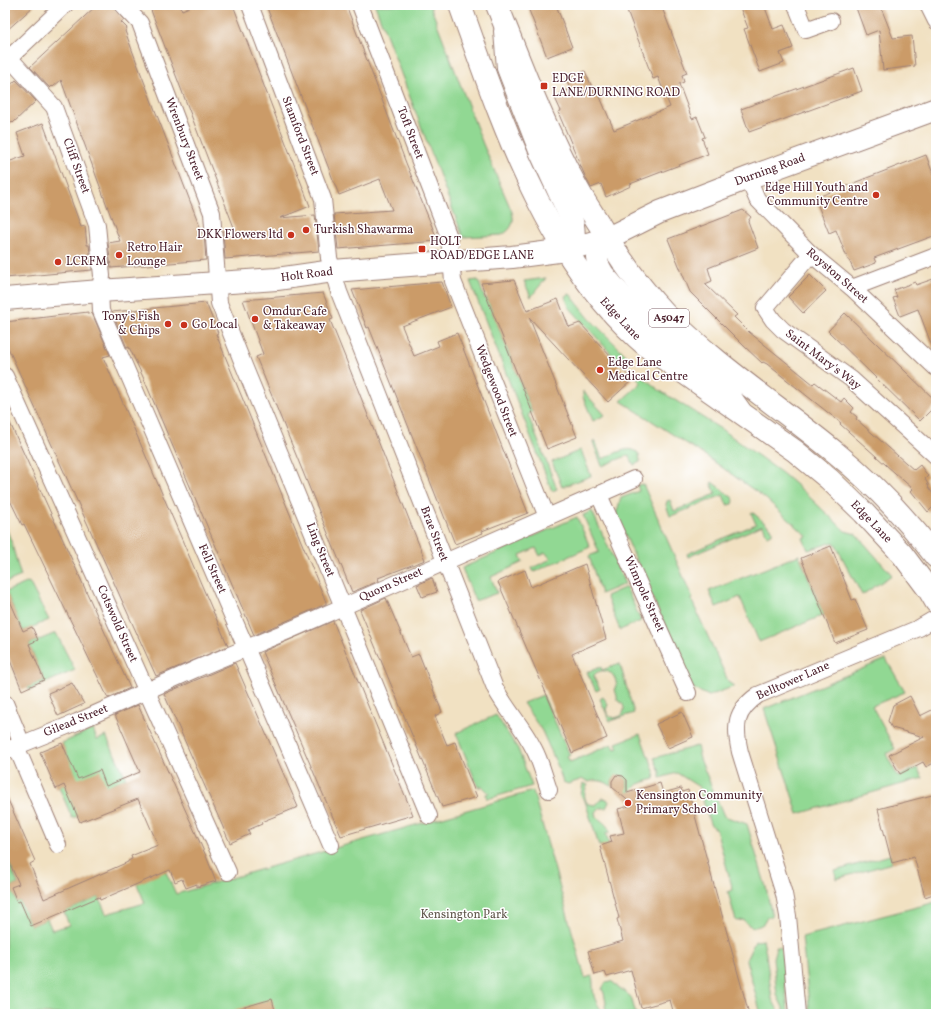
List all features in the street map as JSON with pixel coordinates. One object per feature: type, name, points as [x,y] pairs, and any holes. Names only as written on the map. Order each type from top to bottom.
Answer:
[{"type":"main road","name":"Edge Lane","points":[[460,5],[487,82],[532,187],[550,223],[590,285],[629,332],[649,348],[795,451],[829,479],[864,513],[902,554],[929,590],[936,602]]},
{"type":"main road","points":[[501,15],[508,68],[541,153],[572,218],[574,227],[573,241],[571,246],[566,250]]},
{"type":"main road","name":"A5047","points":[[501,15],[562,158],[576,185],[632,275],[665,314],[715,359],[837,454],[862,476],[901,515],[936,557]]},
{"type":"main road","name":"Durning Road","points":[[608,238],[649,216],[936,109]]},
{"type":"main road","name":"Holt Road","points":[[5,299],[287,278],[333,271],[451,263],[537,255],[566,250],[608,238]]},
{"type":"main road","points":[[608,238],[602,244],[597,257],[598,265],[603,274],[636,313],[658,335],[683,357],[720,383],[742,414]]},
{"type":"street","points":[[7,58],[65,5]]},
{"type":"street","name":"Wrenbury Street","points":[[123,5],[140,24],[212,213],[218,282]]},
{"type":"street","name":"Stamford Street","points":[[250,5],[323,199],[329,258],[333,271]]},
{"type":"street","name":"Toft Street","points":[[360,5],[449,237],[451,263]]},
{"type":"street","points":[[796,5],[806,30],[831,21]]},
{"type":"street","points":[[928,5],[936,21]]},
{"type":"street","name":"Cliff Street","points":[[7,58],[54,107],[97,225],[102,276],[100,291]]},
{"type":"street","name":"Royston Street","points":[[748,178],[757,199],[811,254],[852,288],[936,368]]},
{"type":"street","name":"Saint Mary's Way","points":[[811,254],[765,308],[773,320],[783,330],[851,379],[936,456]]},
{"type":"street","points":[[852,288],[936,256]]},
{"type":"street","name":"Wedgewood Street","points":[[451,263],[453,281],[547,517]]},
{"type":"street","name":"Brae Street","points":[[333,271],[339,292],[495,688],[500,698],[534,748],[542,765],[549,790]]},
{"type":"street","name":"Ling Street","points":[[218,282],[219,302],[244,366],[429,816]]},
{"type":"street","name":"Fell Street","points":[[100,291],[101,311],[331,845]]},
{"type":"street","name":"Cotswold Street","points":[[5,376],[228,872]]},
{"type":"street","name":"Quorn Street","points":[[147,691],[634,479]]},
{"type":"street","name":"Wimpole Street","points":[[599,495],[688,693]]},
{"type":"street","name":"Belltower Lane","points":[[797,1014],[788,916],[784,894],[757,809],[737,738],[738,722],[741,712],[748,702],[758,695],[913,630],[936,618]]},
{"type":"street","name":"Gilead Street","points":[[14,747],[77,722],[147,691]]},
{"type":"street","points":[[5,703],[14,747],[58,845]]},
{"type":"green space","points":[[375,5],[430,5],[483,144],[512,212],[512,225],[502,235],[463,237]]},
{"type":"green space","points":[[546,278],[531,297],[524,281]]},
{"type":"green space","points":[[478,280],[485,299],[487,298],[532,412],[528,415],[557,489],[552,491],[470,281]]},
{"type":"green space","points":[[570,294],[589,318],[632,361],[626,366],[617,357],[615,358],[569,307],[565,296]]},
{"type":"green space","points":[[637,372],[659,390],[724,431],[782,473],[845,531],[856,534],[892,575],[862,595],[834,542],[808,550],[803,538],[807,536],[765,498],[706,456],[621,401],[641,383],[635,375]]},
{"type":"green space","points":[[583,391],[605,415],[593,421],[583,397]]},
{"type":"green space","points":[[595,441],[602,459],[621,451],[631,450],[639,454],[640,462],[634,465],[629,455],[602,466],[593,442]]},
{"type":"green space","points":[[581,450],[591,476],[562,487],[552,462]]},
{"type":"green space","points":[[712,482],[733,498],[733,504],[727,505],[723,495],[670,516],[666,505],[667,501],[670,500],[674,511],[716,494],[711,483]]},
{"type":"green space","points":[[643,484],[693,599],[691,599],[729,683],[735,686],[709,696],[692,688],[616,514],[621,498],[639,491],[637,485]]},
{"type":"green space","points":[[592,511],[625,584],[601,594],[589,556],[599,552],[583,515]]},
{"type":"green space","points":[[752,512],[772,529],[772,534],[767,536],[763,525],[688,557],[687,554],[756,524],[751,513]]},
{"type":"green space","points":[[577,517],[590,547],[534,572],[532,568],[551,559],[545,552],[540,556],[536,548],[520,555],[523,562],[491,577],[497,593],[475,601],[462,568]]},
{"type":"green space","points":[[5,526],[21,576],[5,583]]},
{"type":"green space","points":[[799,555],[824,615],[759,642],[740,597],[716,607],[709,591]]},
{"type":"green space","points":[[29,582],[49,620],[23,631],[5,592]]},
{"type":"green space","points":[[626,587],[641,621],[620,630],[606,596]]},
{"type":"green space","points":[[56,633],[75,670],[29,690],[28,687],[44,680],[29,644]]},
{"type":"green space","points":[[886,659],[905,692],[872,706],[895,749],[886,754],[898,777],[917,768],[923,778],[798,814],[764,709]]},
{"type":"green space","points":[[620,664],[634,713],[610,721],[600,699],[603,697],[608,704],[606,710],[609,716],[615,718],[621,716],[624,710],[622,703],[617,700],[615,678],[607,671],[600,671],[594,675],[600,689],[596,691],[587,672],[601,667],[602,670]]},
{"type":"green space","points":[[543,695],[570,755],[567,757],[570,762],[612,744],[615,749],[618,748],[616,743],[640,734],[655,774],[654,779],[638,784],[631,791],[623,795],[623,791],[627,787],[627,780],[623,776],[616,776],[612,781],[612,787],[601,781],[589,782],[583,779],[568,784],[563,782],[542,731],[523,703]]},
{"type":"green space","points":[[496,715],[518,749],[532,786],[487,799],[486,794],[489,793],[483,787],[478,787],[456,733]]},
{"type":"green space","points":[[93,729],[97,740],[106,736],[126,778],[88,794],[78,816],[72,818],[59,787],[77,779],[62,743]]},
{"type":"green space","points":[[697,746],[700,759],[724,816],[747,824],[766,887],[772,917],[767,917],[764,923],[759,926],[753,927],[748,925],[744,920],[736,921],[728,892],[733,890],[716,829],[710,824],[699,787],[677,773],[660,778],[660,772],[654,758]]},
{"type":"green space","points":[[583,783],[588,785],[585,799],[588,804],[596,805],[602,798],[607,799],[609,802],[606,808],[599,808],[595,812],[596,817],[608,827],[610,832],[606,833],[611,852],[605,845],[599,846],[585,801],[581,795]]},
{"type":"green space","name":"Kensington Park","points":[[533,791],[585,978],[592,976],[594,996],[602,1014],[5,1014],[5,853],[18,884],[11,887],[17,902],[20,901],[31,926],[47,919],[52,930],[69,925],[64,912],[99,897],[106,914],[145,903],[137,884],[161,861],[176,894]]},
{"type":"green space","points":[[890,855],[892,863],[836,879],[835,871]]},
{"type":"green space","points":[[936,902],[936,1014],[810,1014],[802,937]]},
{"type":"green space","points":[[763,940],[772,999],[780,1014],[761,1014],[746,960],[755,941]]},
{"type":"green space","points":[[776,947],[781,947],[788,1011],[785,1012],[777,995],[773,958]]},
{"type":"green space","points":[[611,981],[631,997],[636,1014],[608,1014],[605,1007],[606,1003],[602,989],[606,982]]},
{"type":"building","points":[[5,5],[35,5],[5,32]]},
{"type":"building","points":[[97,5],[114,5],[116,11],[124,20],[121,22],[127,28],[125,31],[138,66],[201,233],[204,233],[206,260],[111,268],[108,243],[120,241],[61,80],[50,88],[30,67]]},
{"type":"building","points":[[149,5],[180,5],[182,10],[194,5],[233,5],[310,206],[280,218],[315,215],[319,251],[225,259],[223,231],[235,230]]},
{"type":"building","points":[[266,5],[346,5],[406,163],[438,241],[338,249],[334,214],[392,210],[380,179],[339,195]]},
{"type":"building","points":[[527,5],[556,5],[572,47],[547,57]]},
{"type":"building","points":[[625,5],[661,5],[687,73],[682,75],[684,82],[679,84],[692,119],[697,117],[705,137],[702,138],[708,154],[630,184],[631,186],[606,197],[601,184],[591,188],[558,112],[561,111],[555,98],[561,96],[560,94],[570,89],[566,79],[585,71],[595,94],[598,92],[614,130],[670,107],[658,77],[653,79]]},
{"type":"building","points":[[739,5],[764,5],[773,29],[784,25],[793,48],[780,53],[784,63],[760,72],[744,29],[748,28]]},
{"type":"building","points":[[855,5],[880,5],[893,38],[912,36],[915,66],[883,70],[879,30],[866,35]]},
{"type":"building","points":[[854,68],[862,91],[749,132],[741,109]]},
{"type":"building","points":[[16,80],[36,101],[13,123],[12,122],[5,128],[5,90]]},
{"type":"building","points":[[43,123],[81,227],[85,226],[92,270],[5,278],[5,163],[25,156],[17,133]]},
{"type":"building","points":[[926,155],[936,182],[936,235],[874,258],[876,263],[854,271],[836,230],[829,233],[815,198]]},
{"type":"building","points":[[743,210],[751,217],[748,221],[758,248],[708,268],[712,281],[705,284],[737,315],[734,317],[749,332],[813,384],[815,382],[841,402],[844,398],[854,408],[851,412],[857,417],[856,419],[914,470],[920,465],[928,476],[925,479],[929,486],[928,487],[936,498],[936,504],[928,512],[911,491],[913,489],[840,424],[841,423],[767,364],[762,363],[690,292],[668,239]]},
{"type":"building","points":[[810,275],[826,291],[803,313],[788,297]]},
{"type":"building","points":[[936,278],[935,354],[918,309],[900,316],[893,298],[897,297],[894,290],[915,282],[916,285]]},
{"type":"building","name":"Edge Lane Medical Centre","points":[[514,280],[527,311],[558,299],[569,327],[580,323],[632,380],[608,402],[529,317],[577,437],[547,449],[481,283]]},
{"type":"building","points":[[442,282],[451,307],[402,326],[414,356],[439,346],[437,341],[457,333],[528,513],[482,531],[483,533],[455,544],[369,327],[367,328],[352,290]]},
{"type":"building","points":[[323,293],[333,319],[330,320],[425,560],[378,578],[379,581],[352,592],[256,357],[263,354],[243,300]]},
{"type":"building","points":[[206,303],[218,333],[216,334],[326,602],[326,604],[254,635],[143,377],[129,347],[127,348],[112,312]]},
{"type":"building","points":[[88,312],[88,314],[92,313],[110,355],[103,357],[228,646],[156,676],[5,341],[5,322]]},
{"type":"building","points":[[845,313],[936,401],[936,405],[920,421],[828,331]]},
{"type":"building","points":[[5,412],[130,688],[108,698],[24,524],[22,525],[5,490]]},
{"type":"building","points":[[831,546],[852,600],[855,599],[868,630],[835,643],[801,558]]},
{"type":"building","points":[[585,564],[606,639],[572,654],[607,738],[572,753],[498,582],[525,570],[531,587]]},
{"type":"building","points":[[432,578],[437,592],[422,597],[417,585]]},
{"type":"building","points":[[5,589],[23,631],[32,627],[38,640],[29,644],[44,680],[22,690],[5,648]]},
{"type":"building","points":[[386,598],[411,657],[419,654],[442,712],[435,716],[447,745],[455,742],[477,797],[442,807],[360,610]]},
{"type":"building","points":[[333,621],[413,815],[341,836],[262,652]]},
{"type":"building","points":[[235,663],[298,807],[261,822],[262,824],[248,830],[250,834],[230,843],[164,694]]},
{"type":"building","points":[[72,683],[84,704],[58,716],[48,693]]},
{"type":"building","points":[[910,696],[920,716],[936,708],[936,762],[926,767],[923,762],[900,774],[889,755],[924,737],[892,728],[888,721],[893,705]]},
{"type":"building","points":[[138,705],[216,881],[197,887],[197,884],[186,888],[182,879],[175,882],[170,870],[100,900],[99,897],[31,926],[20,901],[17,902],[11,887],[19,884],[5,853],[5,793],[35,861],[30,864],[44,899],[128,862],[132,859],[131,856],[158,845],[138,799],[80,822],[64,785],[56,789],[40,752],[62,743],[78,779],[100,770],[106,786],[140,772],[115,715]]},
{"type":"building","points":[[682,712],[693,737],[668,748],[656,724]]},
{"type":"building","points":[[616,775],[623,776],[627,780],[627,793],[660,783],[663,793],[681,788],[682,792],[688,790],[749,1014],[674,1014],[670,1000],[641,1008],[631,970],[607,977],[605,972],[595,975],[588,951],[623,941],[617,919],[619,918],[600,846],[612,842],[610,836],[624,833],[618,809],[633,805],[612,787],[612,781]]},
{"type":"building","points":[[936,794],[936,893],[925,897],[914,857],[892,863],[878,809]]},
{"type":"building","points":[[272,999],[276,1014],[235,1014],[234,1010]]},
{"type":"place","name":"EDGE LANE/DURNING ROAD","points":[[544,86]]},
{"type":"place","name":"Edge Hill Youth and Community Centre","points":[[876,195]]},
{"type":"place","name":"Turkish Shawarma","points":[[306,230]]},
{"type":"place","name":"DKK Flowers ltd","points":[[291,235]]},
{"type":"place","name":"HOLT ROAD/EDGE LANE","points":[[422,249]]},
{"type":"place","name":"Retro Hair Lounge","points":[[119,255]]},
{"type":"place","name":"LCRFM","points":[[58,262]]},
{"type":"place","name":"Omdur Cafe & Takeaway","points":[[255,319]]},
{"type":"place","name":"Tony's Fish & Chips","points":[[168,324]]},
{"type":"place","name":"Go Local","points":[[184,325]]},
{"type":"place","name":"Edge Lane Medical Centre","points":[[600,370]]},
{"type":"place","name":"Kensington Community Primary School","points":[[628,803]]}]
